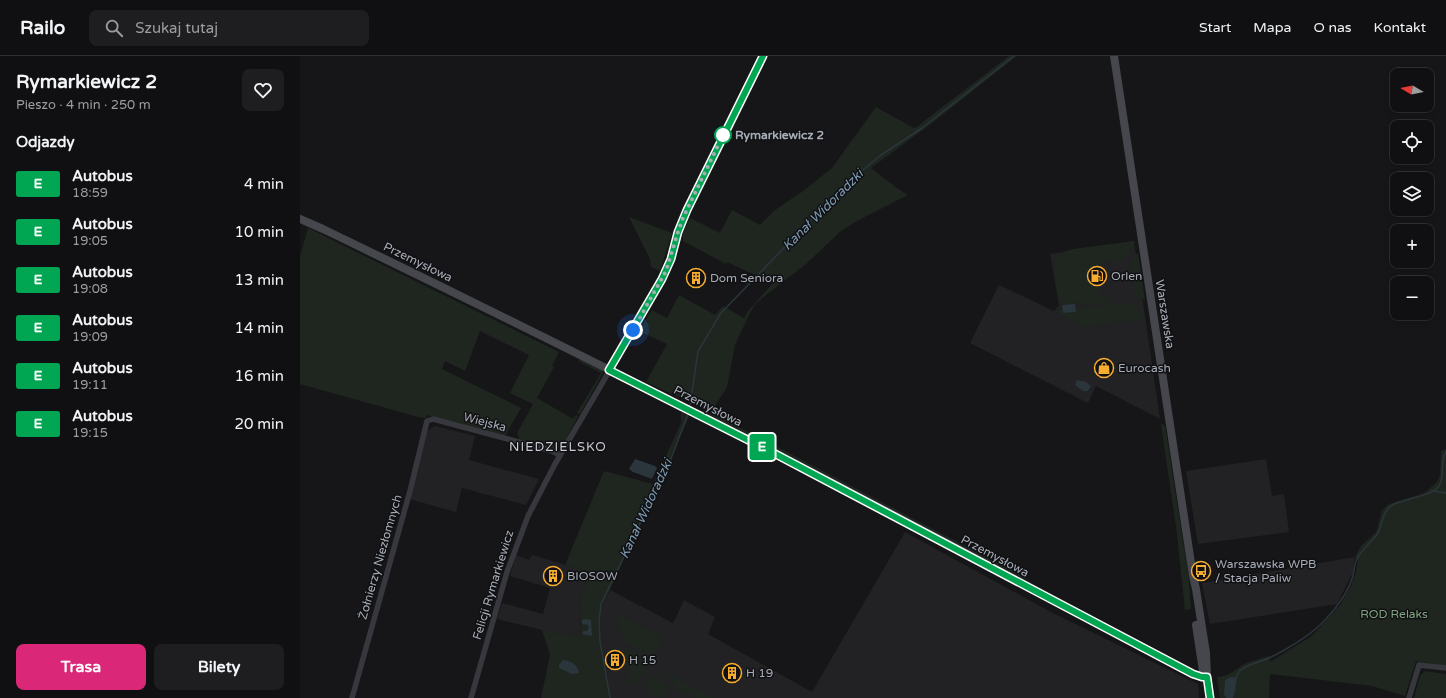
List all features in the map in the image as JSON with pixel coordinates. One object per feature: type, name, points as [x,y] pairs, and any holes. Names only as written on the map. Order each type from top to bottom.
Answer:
[{"type":"street","name":"Felicji Rymarkiewicz","points":[[472,698],[500,596],[516,546],[542,487],[662,279],[671,259],[678,232],[687,210],[763,56]]},
{"type":"street","name":"Warszawska","points":[[1114,56],[1206,653],[1210,698]]},
{"type":"street","name":"Przemysłowa","points":[[300,219],[490,310],[764,448],[1193,674],[1207,677]]},
{"type":"street","name":"Wiejska","points":[[427,421],[434,419],[552,451],[560,455]]},
{"type":"street","name":"Żołnierzy Niezłomnych","points":[[352,698],[410,491],[427,421]]},
{"type":"street","points":[[1409,698],[1419,665],[1446,668]]},
{"type":"shaded area","points":[[1134,241],[1160,419],[1096,386],[1088,403],[970,343],[999,285],[1054,311],[1059,305],[1050,254]]},
{"type":"shaded area","points":[[1075,304],[1076,312],[1063,313],[1062,305]]},
{"type":"shaded area","points":[[1077,380],[1086,382],[1091,386],[1088,391],[1083,391],[1075,385]]},
{"type":"shaded area","points":[[435,426],[475,436],[469,460],[539,479],[526,505],[462,488],[456,512],[409,499],[427,431]]},
{"type":"shaded area","points":[[635,459],[657,468],[652,479],[629,469]]},
{"type":"shaded area","points":[[1266,459],[1272,496],[1284,494],[1289,532],[1198,544],[1186,471]]},
{"type":"shaded area","points":[[905,532],[1051,612],[1198,684],[1199,698],[609,698],[598,633],[601,609],[610,590],[673,623],[684,600],[715,617],[708,634],[812,692]]},
{"type":"shaded area","points":[[516,555],[529,560],[532,555],[590,572],[581,596],[580,639],[497,619],[502,603],[543,614],[550,588],[510,576]]},
{"type":"shaded area","points":[[1355,557],[1353,572],[1337,604],[1210,624],[1202,583]]},
{"type":"shaded area","points":[[582,620],[591,620],[592,636],[582,634],[583,631],[587,631],[589,628],[588,625],[582,624]]},
{"type":"shaded area","points":[[563,660],[573,664],[579,673],[572,674],[559,668],[559,665]]},
{"type":"shaded area","points":[[1231,677],[1236,678],[1235,691],[1232,698],[1226,698],[1224,694],[1225,680]]},
{"type":"green space","points":[[1009,56],[1017,56],[927,127],[871,168],[908,195],[855,222],[840,232],[806,264],[756,303],[735,345],[727,387],[711,412],[646,382],[667,344],[639,331],[652,310],[667,318],[679,295],[715,315],[723,306],[744,318],[747,312],[773,283],[727,262],[726,264],[683,241],[683,233],[690,218],[720,233],[732,210],[760,225],[775,210],[803,191],[832,168],[876,107],[915,128]]},
{"type":"green space","points":[[629,217],[672,233],[660,271],[651,267],[650,259]]},
{"type":"green space","points":[[308,228],[559,352],[552,366],[554,367],[537,398],[573,419],[576,415],[578,416],[564,444],[559,448],[552,449],[518,439],[517,433],[533,404],[510,393],[529,355],[480,331],[465,371],[445,361],[442,369],[521,408],[505,436],[427,415],[426,418],[418,417],[300,384],[300,256]]},
{"type":"green space","points":[[1134,241],[1134,244],[1120,262],[1110,264],[1109,259],[1101,260],[1102,270],[1096,271],[1097,277],[1099,277],[1100,280],[1103,279],[1103,282],[1099,283],[1101,297],[1109,296],[1109,301],[1080,305],[1079,302],[1059,305],[1054,262],[1057,256],[1063,252],[1073,249]]},
{"type":"green space","points":[[1138,253],[1145,300],[1134,295],[1130,263],[1131,259]]},
{"type":"green space","points":[[1127,303],[1144,312],[1145,319],[1084,327],[1054,311],[1060,306],[1063,314],[1077,312],[1076,309]]},
{"type":"green space","points":[[580,358],[602,370],[603,373],[580,414],[577,413],[601,373],[578,361]]},
{"type":"green space","points":[[681,412],[689,417],[601,609],[598,633],[609,698],[541,698],[550,655],[542,630],[580,638],[581,596],[590,572],[565,565],[604,471],[653,484],[681,423]]},
{"type":"green space","points":[[711,412],[1028,579],[1024,579],[707,416]]},
{"type":"green space","points":[[1161,424],[1165,425],[1189,580],[1191,609],[1185,610],[1177,534]]},
{"type":"green space","name":"ROD Relaks","points":[[1446,449],[1446,666],[1416,661],[1405,696],[1372,686],[1270,674],[1269,698],[1220,698],[1217,677],[1231,673],[1250,662],[1269,656],[1270,662],[1312,636],[1340,605],[1351,586],[1358,561],[1355,557],[1361,546],[1376,532],[1382,510],[1389,504],[1424,493],[1437,482],[1440,475],[1441,451]]},
{"type":"green space","points":[[617,615],[621,615],[663,639],[655,654],[648,654],[623,640]]},
{"type":"green space","points":[[625,647],[650,660],[645,674],[636,683],[629,684],[624,649]]},
{"type":"green space","points":[[656,669],[673,676],[714,698],[696,698],[672,685],[674,682],[655,672]]},
{"type":"green space","points":[[1425,671],[1446,674],[1446,698],[1414,698],[1420,676]]},
{"type":"green space","points":[[652,677],[671,687],[664,698],[659,698],[651,694],[646,688],[645,684]]},
{"type":"waterway","name":"Kanał Widoradzki","points":[[690,406],[698,351],[721,313],[846,184],[881,155],[922,128],[1014,56]]},
{"type":"waterway","name":"Kanał Widoradzki","points":[[610,698],[600,642],[599,622],[601,604],[669,464],[688,414]]},
{"type":"waterway","points":[[1235,685],[1237,674],[1242,669],[1251,664],[1267,659],[1288,648],[1303,639],[1326,619],[1346,592],[1352,579],[1357,559],[1361,552],[1378,533],[1387,510],[1398,503],[1434,491],[1439,486],[1442,477],[1443,459],[1446,452]]},
{"type":"waterway","points":[[1432,491],[1446,493]]},
{"type":"waterway","points":[[1232,698],[1235,689]]},
{"type":"bus line","name":"E","points":[[763,56],[716,148],[687,210],[678,232],[671,259],[666,271],[609,370],[764,448],[1193,674],[1207,677],[1210,698]]},
{"type":"place","name":"Rymarkiewicz 2","points":[[723,135]]},
{"type":"place","name":"Orlen","points":[[1097,276]]},
{"type":"place","name":"Dom Seniora","points":[[696,278]]},
{"type":"place","name":"Eurocash","points":[[1104,368]]},
{"type":"place","name":"Warszawska WPB / Stacja Paliw","points":[[1201,571]]},
{"type":"place","name":"BIOSOW","points":[[553,576]]},
{"type":"place","name":"H 15","points":[[615,660]]},
{"type":"place","name":"H 19","points":[[732,673]]},
{"type":"district","name":"NIEDZIELSKO","points":[[558,447]]},
{"type":"route","points":[[633,330],[666,271],[683,218],[723,135]]}]
